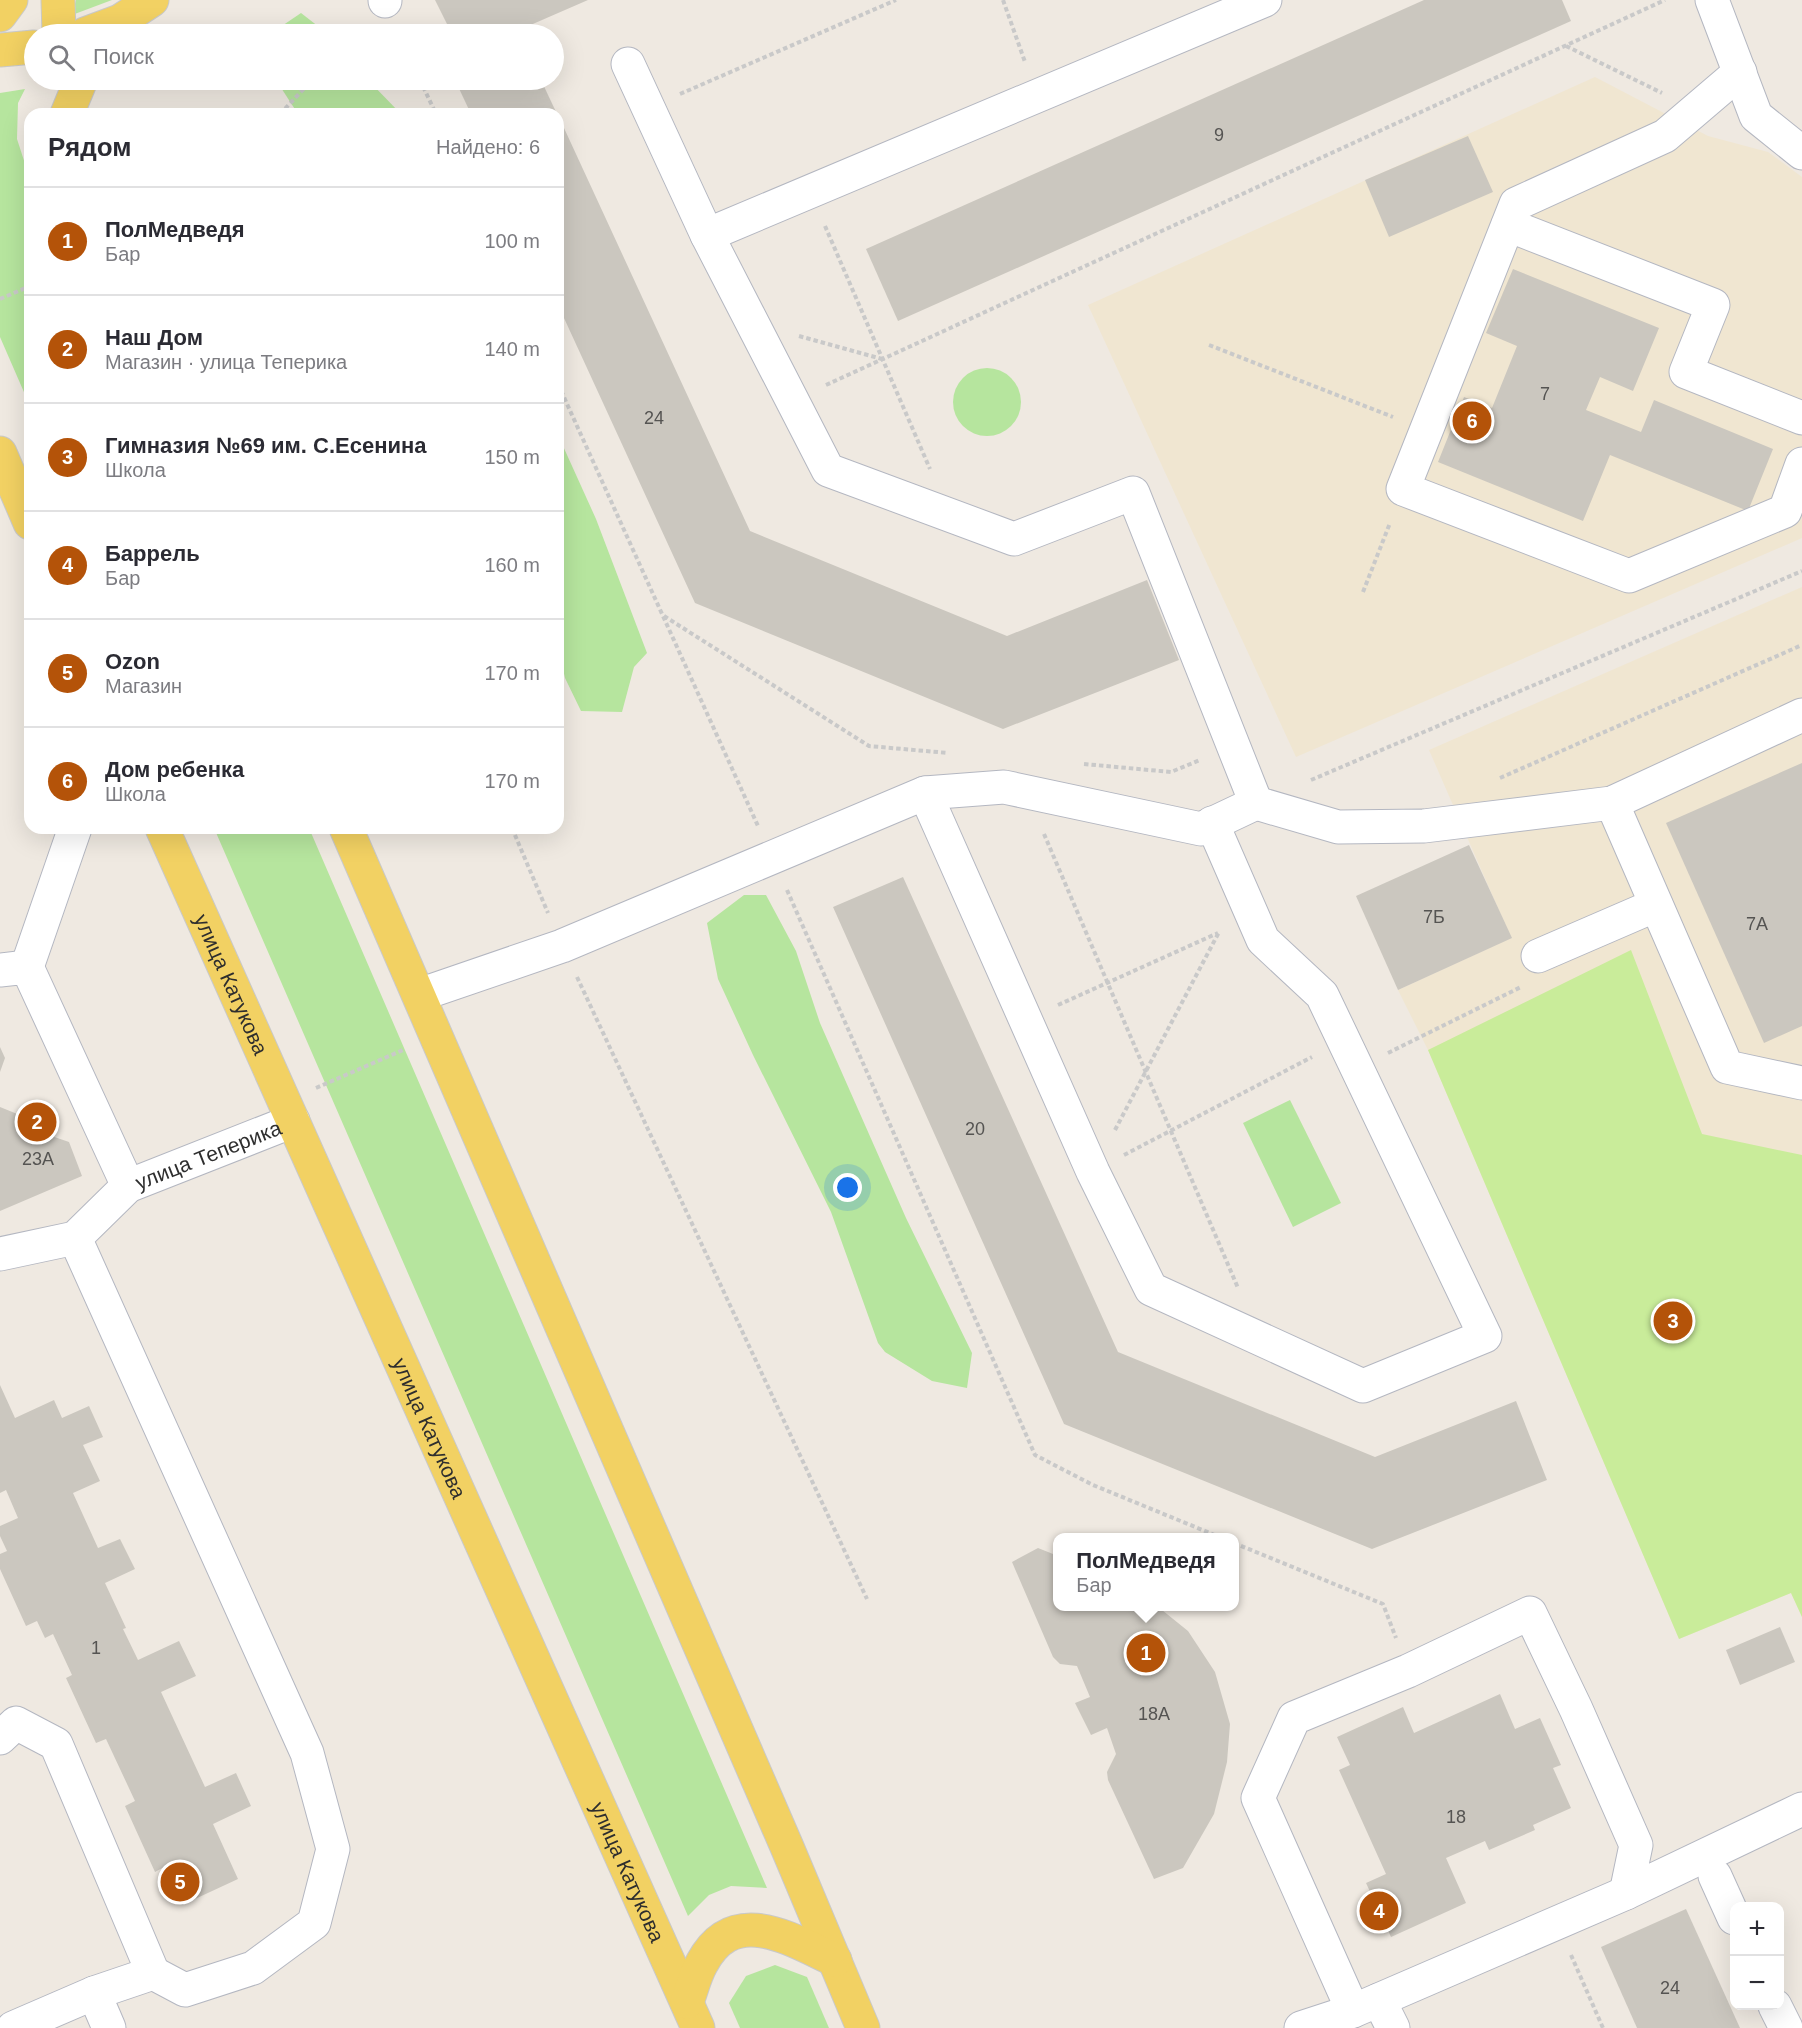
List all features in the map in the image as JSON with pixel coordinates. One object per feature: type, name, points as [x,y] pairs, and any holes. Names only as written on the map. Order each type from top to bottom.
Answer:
[{"type":"main road","points":[[0,15],[11,0]]},
{"type":"main road","points":[[58,0],[58,24]]},
{"type":"main road","points":[[120,24],[152,0]]},
{"type":"main road","points":[[0,50],[24,48]]},
{"type":"main road","points":[[60,90],[60,108]]},
{"type":"main road","points":[[69,108],[77,90]]},
{"type":"main road","points":[[0,453],[24,509]]},
{"type":"main road","name":"улица Катукова","points":[[165,834],[693,2015]]},
{"type":"main road","points":[[349,834],[863,2028]]},
{"type":"main road","points":[[693,2015],[702,1963],[721,1938],[751,1928],[786,1937],[835,1960]]},
{"type":"street","points":[[707,235],[1265,0]]},
{"type":"street","points":[[1712,0],[1756,116],[1802,153]]},
{"type":"street","points":[[628,64],[650,107],[707,235],[828,470],[1014,539],[1133,493],[1256,803]]},
{"type":"street","points":[[1740,72],[1665,136],[1516,204],[1403,489],[1629,576],[1785,511],[1802,465]]},
{"type":"street","points":[[1508,225],[1713,305],[1686,372],[1802,418]]},
{"type":"street","points":[[419,995],[562,946],[925,793],[1004,787],[1201,829],[1256,803],[1338,827],[1424,826],[1612,803],[1802,715]]},
{"type":"street","points":[[925,793],[1093,1172],[1151,1289],[1363,1386],[1485,1336],[1322,995],[1263,940],[1212,823]]},
{"type":"street","points":[[1612,803],[1727,1067],[1802,1083]]},
{"type":"street","points":[[72,834],[14,969],[128,1186]]},
{"type":"street","points":[[1532,971],[1656,904]]},
{"type":"street","name":"улица Теперика","points":[[75,1238],[128,1186],[290,1111]]},
{"type":"street","points":[[0,1254],[75,1238],[307,1753],[333,1849],[314,1923],[253,1968],[185,1990],[153,1973],[56,1744],[16,1723],[0,1738]]},
{"type":"street","points":[[1375,2013],[1258,1798],[1294,1718],[1408,1671],[1530,1613],[1576,1709],[1636,1845],[1626,1893]]},
{"type":"street","points":[[1301,2028],[1375,2013],[1557,1923],[1626,1893],[1802,1809]]},
{"type":"street","points":[[1715,1876],[1730,1909]]},
{"type":"street","points":[[13,2028],[94,1993],[153,1973]]},
{"type":"street","points":[[94,1993],[109,2028]]},
{"type":"street","points":[[1777,2010],[1786,2028]]},
{"type":"path","points":[[650,107],[896,0]]},
{"type":"path","points":[[1003,0],[1037,96]]},
{"type":"path","points":[[792,400],[1665,0]]},
{"type":"path","points":[[1566,45],[1696,110]]},
{"type":"path","points":[[286,108],[303,90]]},
{"type":"path","points":[[425,90],[433,108]]},
{"type":"path","points":[[810,192],[951,516]]},
{"type":"path","points":[[0,299],[24,289]]},
{"type":"path","points":[[753,323],[883,359]]},
{"type":"path","points":[[1209,345],[1427,430]]},
{"type":"path","points":[[564,397],[773,858],[1035,1455],[1093,1485],[1210,1533]]},
{"type":"path","points":[[1363,592],[1403,489]]},
{"type":"path","points":[[1256,803],[1802,571]]},
{"type":"path","points":[[663,616],[869,746],[950,753]]},
{"type":"path","points":[[1497,779],[1802,645]]},
{"type":"path","points":[[1078,764],[1171,772],[1234,746]]},
{"type":"path","points":[[1026,792],[1259,1338]]},
{"type":"path","points":[[515,834],[562,946],[867,1599]]},
{"type":"path","points":[[1093,1172],[1241,890]]},
{"type":"path","points":[[1026,1020],[1218,933]]},
{"type":"path","points":[[1093,1172],[1171,1131],[1351,1054],[1532,971]]},
{"type":"path","points":[[290,1111],[437,1036]]},
{"type":"path","points":[[1239,1545],[1383,1604],[1408,1671]]},
{"type":"path","points":[[1557,1923],[1603,2028]]},
{"type":"shaded area","points":[[1595,77],[1708,136],[1768,152],[1802,177],[1802,538],[1296,757],[1088,305]]},
{"type":"shaded area","points":[[1802,587],[1802,1617],[1791,1593],[1679,1639],[1428,1050],[1398,990],[1511,938],[1429,750]]},
{"type":"green space","points":[[76,0],[112,0],[72,15]]},
{"type":"green space","points":[[301,13],[315,24],[285,24]]},
{"type":"green space","points":[[24,90],[18,103],[17,139],[24,161],[24,392],[0,337],[0,93]]},
{"type":"green space","points":[[282,90],[378,90],[395,108],[294,108]]},
{"type":"green space","points":[[987,368],[1000,371],[1011,378],[1018,389],[1021,402],[1018,415],[1011,426],[1000,433],[987,436],[974,433],[963,426],[956,415],[953,402],[956,389],[963,378],[974,371]]},
{"type":"green space","points":[[564,448],[596,519],[647,653],[634,667],[622,712],[581,711],[565,678]]},
{"type":"green space","points":[[217,834],[312,834],[767,1888],[731,1886],[709,1895],[688,1916]]},
{"type":"green space","points":[[744,895],[766,895],[796,951],[820,1023],[906,1218],[972,1353],[967,1388],[932,1381],[885,1352],[878,1343],[831,1212],[718,979],[707,923]]},
{"type":"green space","points":[[1631,950],[1702,1134],[1802,1155],[1802,1617],[1791,1593],[1679,1639],[1428,1050]]},
{"type":"green space","points":[[1290,1100],[1341,1203],[1293,1227],[1243,1123]]},
{"type":"green space","points":[[775,1965],[807,1977],[829,2028],[740,2028],[729,2003],[746,1976]]},
{"type":"building","points":[[435,0],[588,0],[533,24],[447,24]]},
{"type":"building","points":[[1424,0],[1562,0],[1571,21],[898,321],[866,249]]},
{"type":"building","points":[[460,90],[546,90],[554,108],[468,108]]},
{"type":"building","points":[[564,128],[750,531],[1007,636],[1147,580],[1179,660],[1003,729],[695,603],[564,318]]},
{"type":"building","points":[[1468,136],[1493,192],[1389,237],[1365,180]]},
{"type":"building","points":[[1513,269],[1659,328],[1633,391],[1600,377],[1586,410],[1641,432],[1654,400],[1773,449],[1748,511],[1610,455],[1583,521],[1438,462],[1464,397],[1492,408],[1517,346],[1486,333]]},
{"type":"building","points":[[1802,763],[1802,1026],[1764,1043],[1666,823]]},
{"type":"building","points":[[1469,845],[1512,938],[1398,990],[1356,896]]},
{"type":"building","points":[[903,877],[1118,1352],[1375,1457],[1516,1401],[1547,1480],[1372,1549],[1064,1424],[833,907]]},
{"type":"building","points":[[0,1047],[5,1058],[0,1072]]},
{"type":"building","points":[[0,1107],[37,1122],[34,1130],[69,1142],[82,1176],[0,1211]]},
{"type":"building","points":[[0,1385],[15,1418],[54,1400],[62,1418],[89,1406],[103,1437],[83,1445],[100,1481],[73,1493],[98,1548],[120,1539],[135,1569],[105,1583],[126,1628],[123,1629],[138,1660],[179,1641],[196,1676],[161,1692],[205,1787],[236,1773],[251,1806],[213,1824],[238,1879],[182,1905],[164,1867],[155,1872],[125,1806],[135,1801],[106,1739],[96,1743],[66,1678],[72,1675],[53,1634],[45,1638],[37,1621],[26,1626],[0,1569],[0,1554],[7,1551],[0,1536],[0,1526],[18,1518],[6,1490],[0,1493]]},
{"type":"building","points":[[1038,1548],[1053,1554],[1053,1611],[1163,1611],[1188,1631],[1215,1672],[1230,1724],[1227,1762],[1214,1814],[1183,1868],[1154,1879],[1108,1780],[1107,1772],[1116,1754],[1107,1728],[1091,1735],[1075,1703],[1090,1697],[1077,1666],[1060,1664],[1053,1657],[1012,1562]]},
{"type":"building","points":[[1780,1627],[1795,1662],[1740,1685],[1726,1650]]},
{"type":"building","points":[[1500,1694],[1515,1729],[1540,1718],[1561,1765],[1553,1768],[1571,1808],[1533,1825],[1535,1830],[1489,1850],[1485,1841],[1446,1858],[1466,1903],[1391,1937],[1366,1883],[1386,1874],[1339,1770],[1350,1765],[1337,1737],[1403,1707],[1414,1733]]},
{"type":"building","points":[[1686,1909],[1740,2028],[1637,2028],[1601,1947]]},
{"type":"place","name":"Дом ребенка","points":[[1472,421]]},
{"type":"place","name":"Наш Дом","points":[[37,1122]]},
{"type":"place","name":"Гимназия №69 им. С.Есенина","points":[[1673,1321]]},
{"type":"place","name":"ПолМедведя","points":[[1146,1653]]},
{"type":"place","name":"Ozon","points":[[180,1882]]},
{"type":"place","name":"Баррель","points":[[1379,1911]]}]
